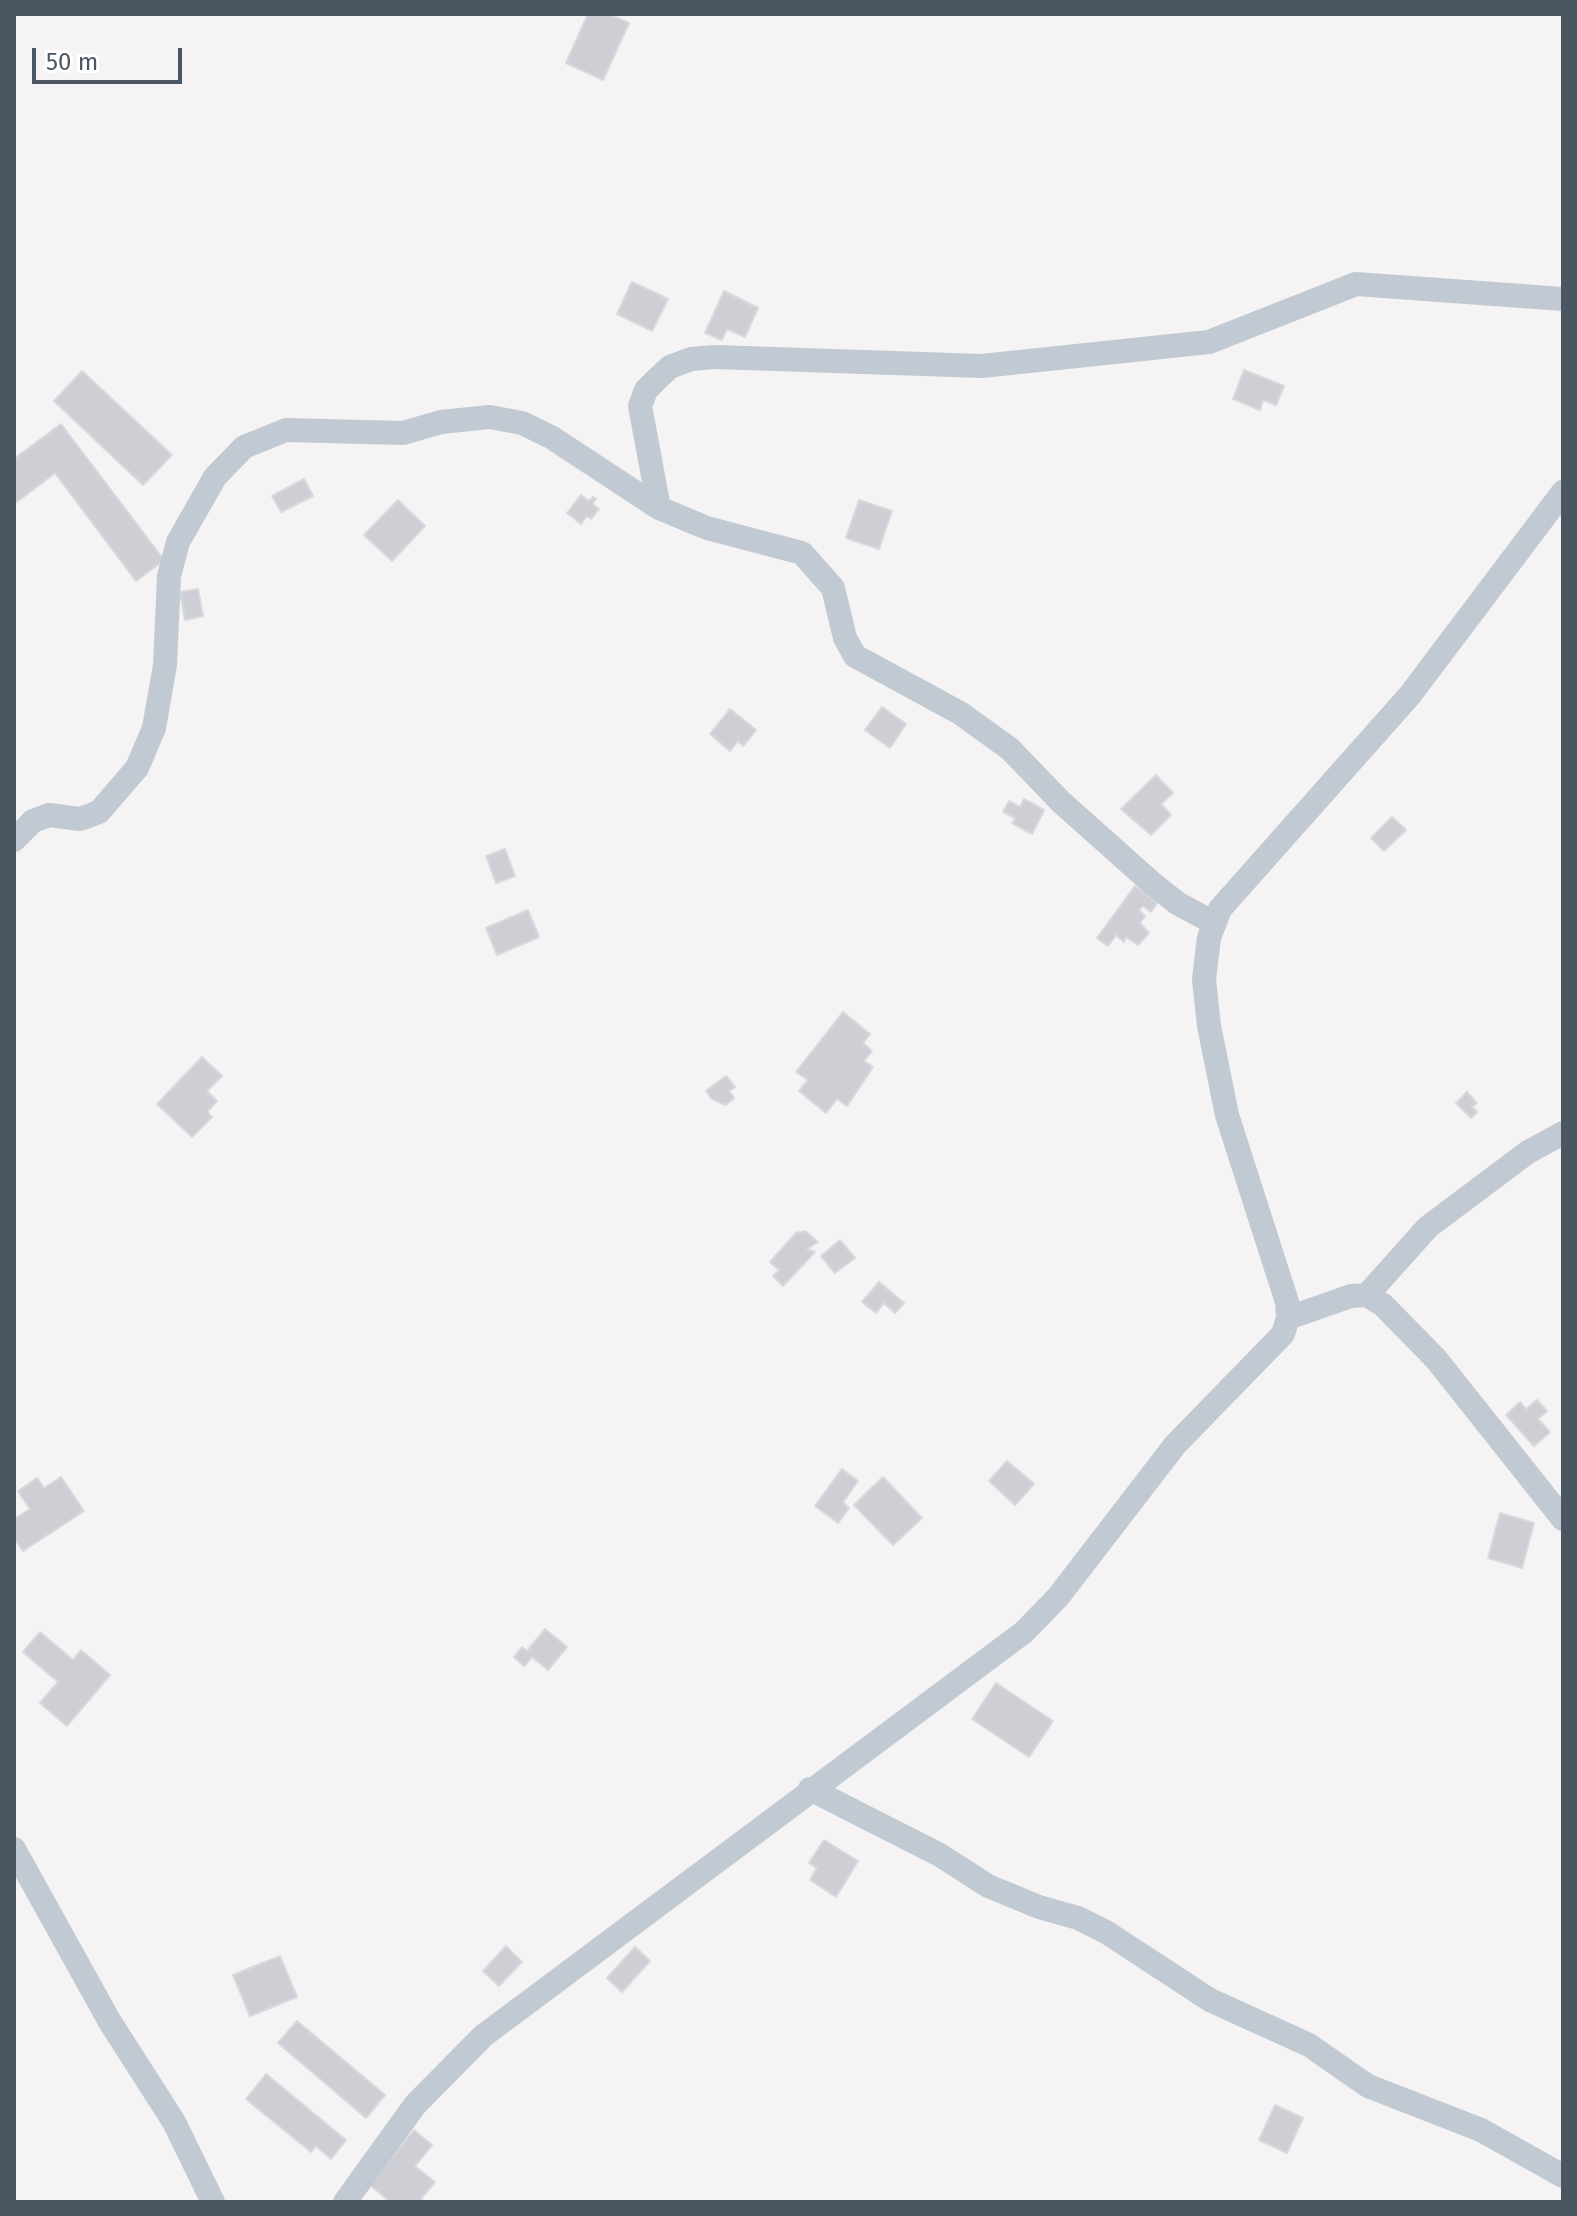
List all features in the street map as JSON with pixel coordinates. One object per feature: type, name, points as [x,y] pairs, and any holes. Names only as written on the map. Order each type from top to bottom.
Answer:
[{"type":"street","points":[[659,508],[640,406],[646,390],[670,367],[691,359],[715,357],[982,366],[1209,342],[1356,284],[1563,299]]},
{"type":"street","points":[[14,840],[33,821],[49,815],[80,819],[99,812],[137,768],[154,728],[165,665],[169,576],[178,542],[215,477],[244,447],[286,430],[403,433],[441,422],[490,417],[522,423],[551,437],[659,508],[707,528],[802,553],[833,588],[845,638],[855,656],[960,713],[1010,749],[1061,802],[1153,884],[1177,903],[1214,923]]},
{"type":"street","points":[[345,2202],[415,2105],[483,2036],[1024,1632],[1058,1597],[1175,1445],[1283,1334],[1288,1318],[1287,1302],[1227,1115],[1209,1026],[1204,979],[1214,923],[1220,909],[1410,695],[1563,492]]},
{"type":"street","points":[[1367,1295],[1428,1227],[1528,1152],[1563,1133]]},
{"type":"street","points":[[1288,1318],[1351,1296],[1367,1295],[1383,1305],[1436,1359],[1563,1519]]},
{"type":"street","points":[[810,1789],[940,1855],[988,1886],[1039,1907],[1078,1918],[1106,1932],[1210,2000],[1309,2045],[1368,2086],[1481,2130],[1563,2176]]},
{"type":"street","points":[[14,1849],[110,2022],[174,2122],[213,2202]]},
{"type":"building","points":[[588,14],[608,14],[629,23],[603,80],[566,63]]},
{"type":"building","points":[[632,282],[668,299],[652,331],[617,314]]},
{"type":"building","points":[[724,291],[758,308],[745,337],[727,329],[722,340],[705,333]]},
{"type":"building","points":[[1244,370],[1284,386],[1276,405],[1263,400],[1260,410],[1233,399]]},
{"type":"building","points":[[82,371],[172,455],[143,485],[54,401]]},
{"type":"building","points":[[61,424],[164,560],[136,581],[55,473],[14,504],[14,459]]},
{"type":"building","points":[[304,479],[313,496],[281,512],[272,496]]},
{"type":"building","points":[[581,495],[589,501],[593,497],[596,499],[592,504],[599,509],[591,519],[587,516],[581,524],[567,513]]},
{"type":"building","points":[[398,500],[425,526],[392,561],[364,535]]},
{"type":"building","points":[[859,500],[892,511],[879,549],[846,538]]},
{"type":"building","points":[[198,589],[203,616],[185,620],[180,592]]},
{"type":"building","points":[[882,707],[906,724],[890,748],[865,730]]},
{"type":"building","points":[[730,709],[756,730],[743,746],[738,741],[730,751],[710,734]]},
{"type":"building","points":[[1156,775],[1173,793],[1161,804],[1171,815],[1151,835],[1121,809]]},
{"type":"building","points":[[1024,799],[1044,810],[1032,834],[1012,823],[1015,818],[1003,812],[1009,801],[1020,807]]},
{"type":"building","points":[[1392,817],[1406,830],[1384,851],[1371,838]]},
{"type":"building","points":[[505,849],[515,876],[496,883],[486,856]]},
{"type":"building","points":[[1135,886],[1157,903],[1151,912],[1143,906],[1139,910],[1145,916],[1140,923],[1149,933],[1138,945],[1126,937],[1124,942],[1116,935],[1108,946],[1097,938]]},
{"type":"building","points":[[528,910],[539,937],[497,955],[486,928]]},
{"type":"building","points":[[843,1012],[870,1034],[863,1043],[872,1051],[864,1061],[873,1067],[847,1106],[837,1099],[826,1113],[799,1091],[808,1080],[796,1072]]},
{"type":"building","points":[[202,1057],[222,1076],[207,1091],[217,1101],[207,1112],[212,1117],[192,1137],[157,1104]]},
{"type":"building","points":[[726,1076],[735,1087],[729,1091],[734,1098],[726,1105],[712,1099],[706,1091]]},
{"type":"building","points":[[1467,1092],[1477,1103],[1472,1107],[1477,1112],[1471,1118],[1456,1103]]},
{"type":"building","points":[[805,1231],[818,1242],[807,1249],[815,1252],[783,1286],[773,1276],[779,1270],[770,1262],[796,1233]]},
{"type":"building","points":[[840,1240],[855,1258],[835,1273],[821,1256]]},
{"type":"building","points":[[879,1282],[904,1303],[895,1313],[884,1303],[876,1313],[862,1302]]},
{"type":"building","points":[[1537,1400],[1547,1411],[1538,1419],[1550,1432],[1534,1446],[1506,1415],[1520,1402],[1526,1409]]},
{"type":"building","points":[[1007,1461],[1034,1484],[1015,1505],[989,1481]]},
{"type":"building","points":[[842,1469],[858,1481],[843,1502],[849,1508],[838,1523],[815,1506]]},
{"type":"building","points":[[61,1477],[84,1511],[23,1551],[14,1538],[14,1519],[30,1509],[18,1491],[37,1478],[44,1488]]},
{"type":"building","points":[[883,1477],[922,1518],[893,1545],[854,1505]]},
{"type":"building","points":[[1500,1513],[1534,1523],[1522,1568],[1488,1558]]},
{"type":"building","points":[[545,1629],[567,1647],[548,1670],[532,1657],[524,1666],[514,1657],[522,1647],[527,1651]]},
{"type":"building","points":[[40,1632],[73,1660],[81,1650],[110,1675],[67,1726],[40,1703],[58,1682],[23,1652]]},
{"type":"building","points":[[996,1683],[1053,1721],[1029,1757],[972,1719]]},
{"type":"building","points":[[824,1840],[858,1861],[836,1897],[810,1880],[817,1868],[809,1863]]},
{"type":"building","points":[[506,1946],[522,1962],[499,1986],[483,1971]]},
{"type":"building","points":[[635,1947],[650,1961],[622,1992],[607,1978]]},
{"type":"building","points":[[280,1956],[297,1997],[250,2016],[233,1975]]},
{"type":"building","points":[[297,2021],[385,2095],[366,2118],[278,2043]]},
{"type":"building","points":[[266,2074],[346,2140],[331,2159],[316,2146],[311,2152],[246,2099]]},
{"type":"building","points":[[1275,2105],[1303,2118],[1287,2153],[1259,2140]]},
{"type":"building","points":[[414,2130],[432,2145],[415,2166],[435,2182],[421,2199],[425,2202],[390,2202],[370,2185]]}]
